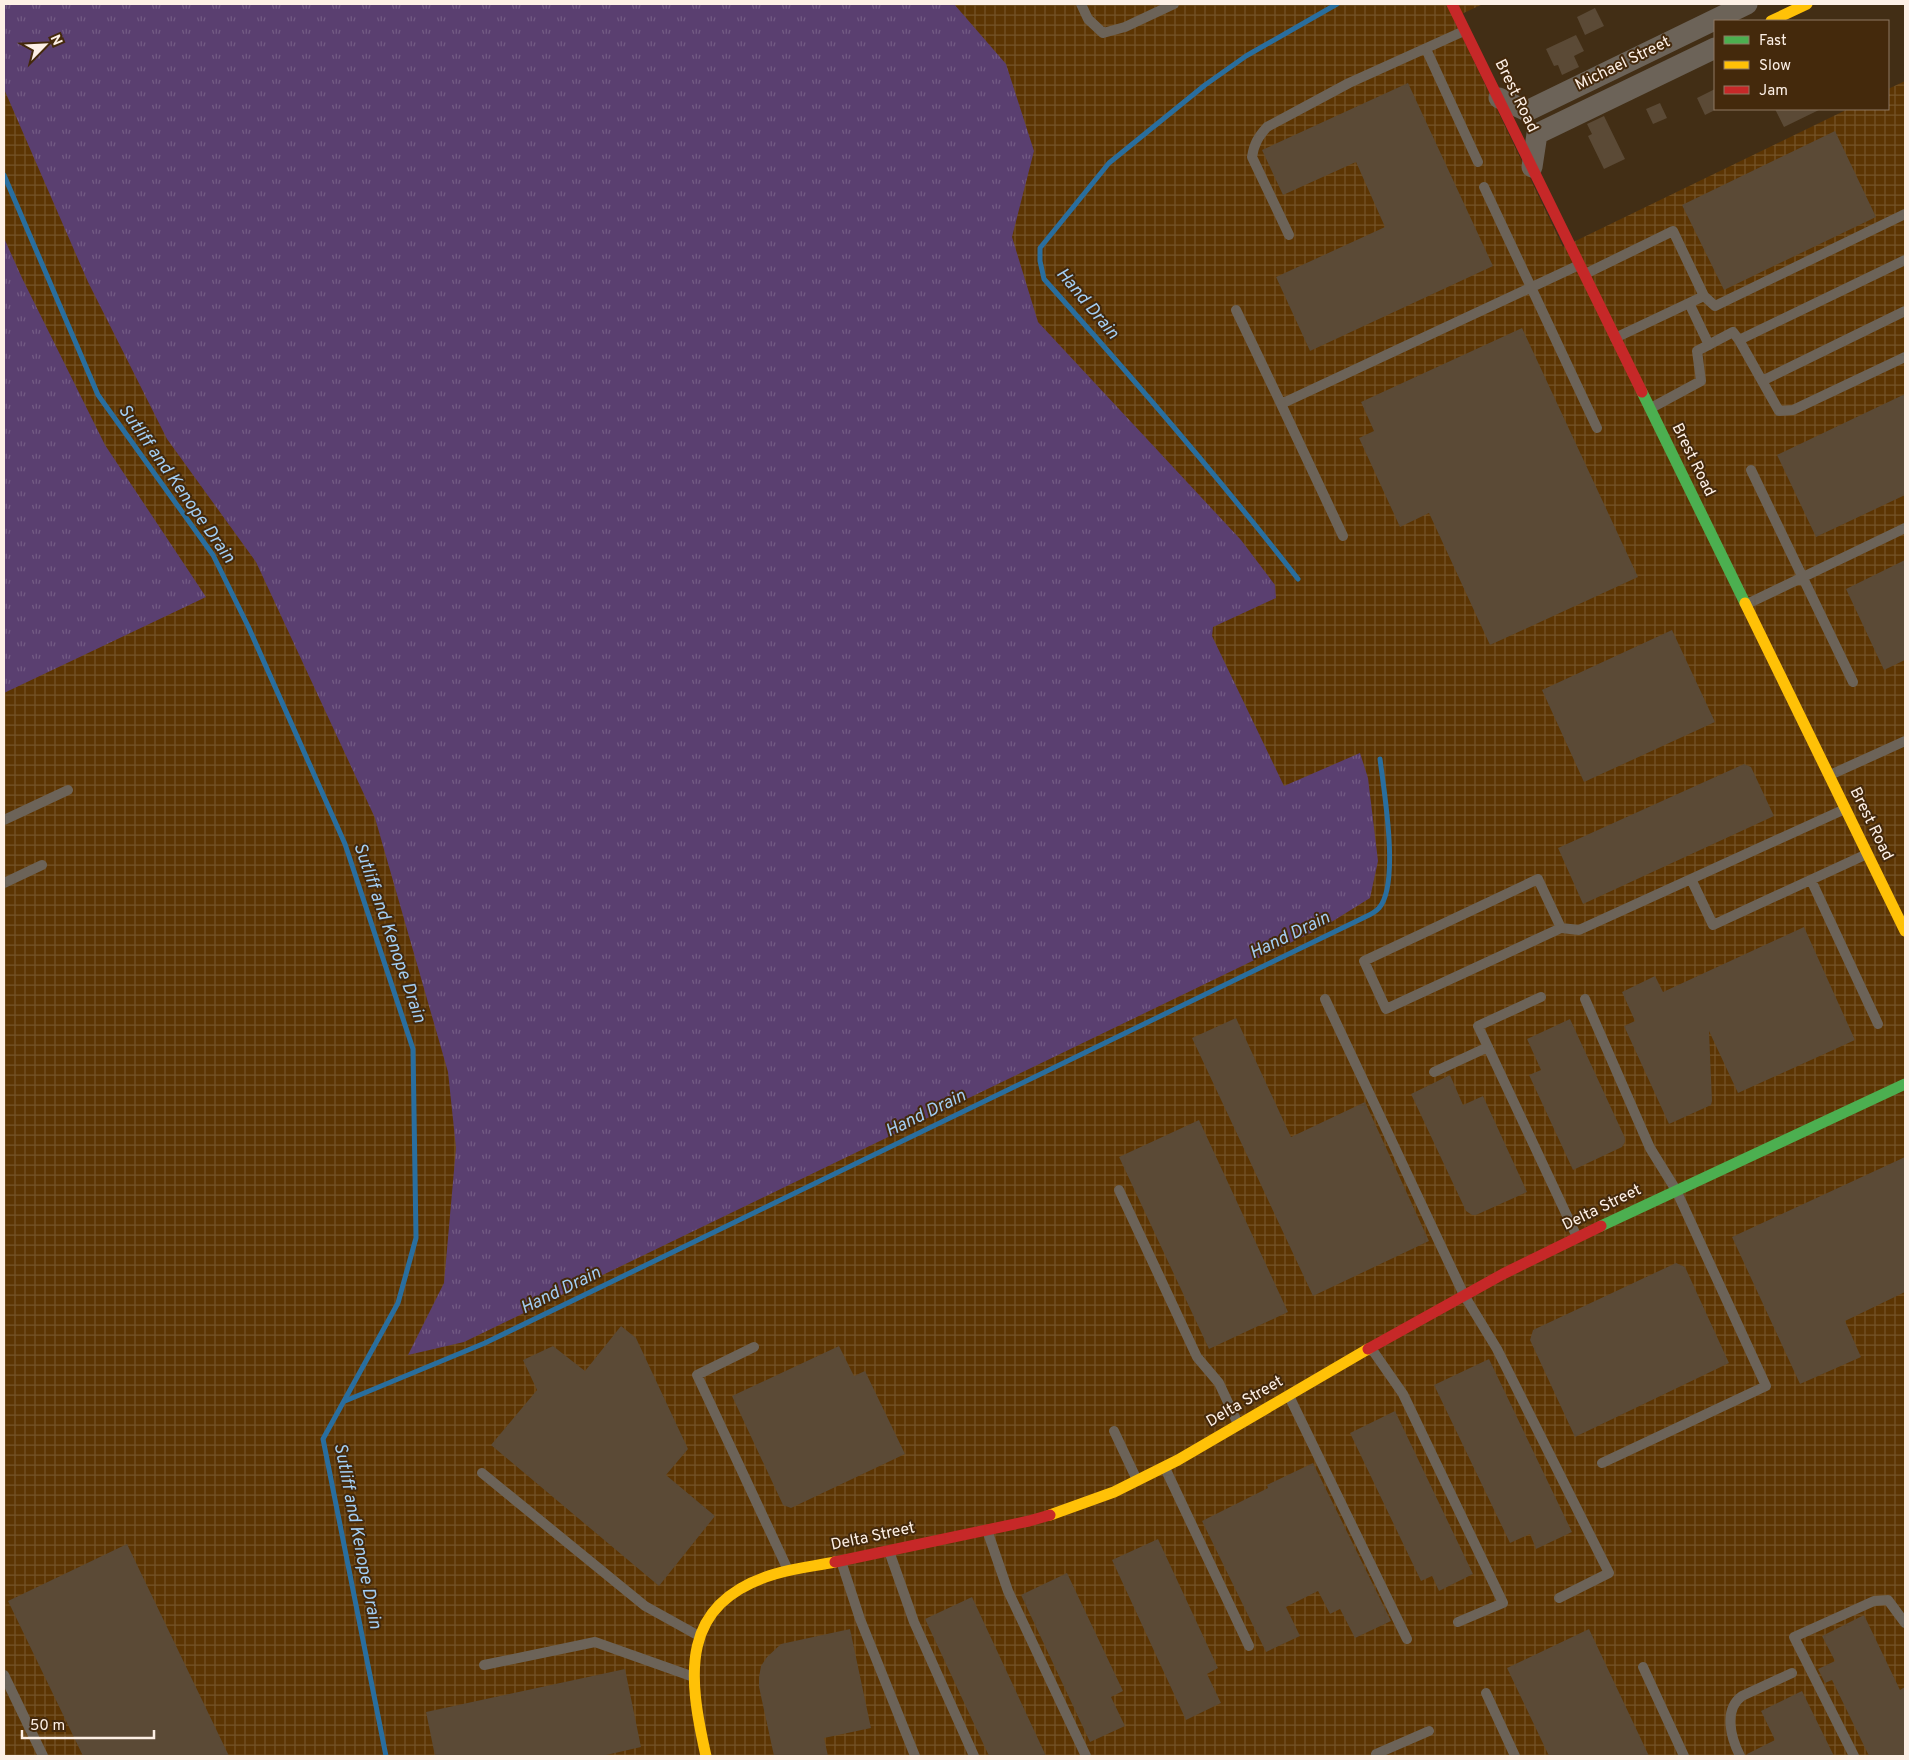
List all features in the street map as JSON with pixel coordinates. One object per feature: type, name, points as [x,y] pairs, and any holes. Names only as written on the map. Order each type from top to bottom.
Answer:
[{"type":"street","name":"Brest Road","points":[[1452,4],[1905,931]]},
{"type":"street","name":"Michael Street","points":[[1714,20],[1747,4]]},
{"type":"street","points":[[1773,20],[1807,4]]},
{"type":"street","name":"Michael Street","points":[[1499,98],[1527,111],[1714,20]]},
{"type":"street","name":"Michael Street","points":[[1532,167],[1537,134],[1714,48]]},
{"type":"street","name":"Delta Street","points":[[706,1756],[694,1703],[692,1676],[696,1650],[700,1636],[712,1614],[736,1591],[760,1580],[789,1571],[1030,1521],[1068,1510],[1114,1492],[1165,1467],[1464,1295],[1676,1190],[1905,1084]]},
{"type":"lane","points":[[1080,4],[1088,19],[1103,34],[1125,27],[1174,4]]},
{"type":"lane","points":[[1289,235],[1252,157],[1254,146],[1259,136],[1267,128],[1349,83],[1465,31]]},
{"type":"lane","points":[[1426,49],[1478,162]]},
{"type":"lane","points":[[1484,187],[1597,428]]},
{"type":"lane","points":[[1281,404],[1531,287],[1582,269],[1672,231],[1704,296],[1716,306],[1905,214]]},
{"type":"lane","points":[[1739,340],[1905,260]]},
{"type":"lane","points":[[1616,338],[1704,296]]},
{"type":"lane","points":[[1688,304],[1709,345]]},
{"type":"lane","points":[[1236,310],[1343,536]]},
{"type":"lane","points":[[1762,381],[1905,311]]},
{"type":"lane","points":[[1650,408],[1700,381],[1697,351],[1733,332],[1780,412],[1793,410],[1905,357]]},
{"type":"lane","points":[[1751,470],[1853,682]]},
{"type":"lane","points":[[1746,604],[1905,528]]},
{"type":"lane","points":[[1829,775],[1905,740]]},
{"type":"lane","points":[[4,820],[68,790]]},
{"type":"lane","points":[[1561,928],[1538,879],[1364,961],[1386,1009],[1561,928],[1579,930],[1846,809]]},
{"type":"lane","points":[[1691,879],[1713,925],[1868,853]]},
{"type":"lane","points":[[4,883],[42,865]]},
{"type":"lane","points":[[1811,880],[1878,1024]]},
{"type":"lane","points":[[1541,996],[1478,1026],[1578,1238]]},
{"type":"lane","points":[[1325,999],[1464,1295],[1497,1349],[1609,1573],[1559,1598]]},
{"type":"lane","points":[[1585,999],[1650,1148],[1676,1190],[1766,1386],[1602,1463]]},
{"type":"lane","points":[[1434,1072],[1488,1047]]},
{"type":"lane","points":[[1119,1190],[1197,1357],[1219,1383],[1238,1425]]},
{"type":"lane","points":[[754,1347],[697,1375],[789,1571]]},
{"type":"lane","points":[[1371,1347],[1403,1394],[1503,1603],[1458,1622]]},
{"type":"lane","points":[[1289,1395],[1407,1638]]},
{"type":"lane","points":[[1114,1431],[1137,1480]]},
{"type":"lane","points":[[1165,1467],[1250,1646]]},
{"type":"lane","points":[[482,1473],[645,1606],[700,1636]]},
{"type":"lane","points":[[987,1530],[1008,1590],[1086,1756]]},
{"type":"lane","points":[[889,1550],[918,1631],[974,1756]]},
{"type":"lane","points":[[840,1560],[860,1619],[915,1756]]},
{"type":"lane","points":[[1854,1756],[1794,1637],[1874,1600],[1888,1600],[1905,1623]]},
{"type":"lane","points":[[484,1665],[595,1642],[692,1676]]},
{"type":"lane","points":[[1643,1667],[1684,1756]]},
{"type":"lane","points":[[1740,1756],[1731,1735],[1732,1707],[1742,1696],[1792,1673]]},
{"type":"lane","points":[[4,1675],[43,1756]]},
{"type":"lane","points":[[1486,1693],[1515,1756]]},
{"type":"lane","points":[[1377,1756],[1376,1754],[1430,1731]]},
{"type":"shaded area","points":[[4,4],[1483,4],[1453,18],[1563,247],[1846,110],[1889,110],[1889,89],[1905,81],[1905,1756],[4,1756]]},
{"type":"green space","points":[[4,4],[954,4],[1006,64],[1034,151],[1012,237],[1038,322],[1241,540],[1275,585],[1276,598],[1213,627],[1212,636],[1284,786],[1360,753],[1368,778],[1378,861],[1370,898],[1325,926],[464,1342],[408,1355],[444,1283],[456,1148],[448,1072],[375,818],[256,562],[167,439],[88,282],[4,89]]},
{"type":"green space","points":[[4,238],[105,445],[206,597],[4,693]]},
{"type":"building","points":[[1595,8],[1604,26],[1585,35],[1577,17]]},
{"type":"building","points":[[1576,35],[1584,51],[1574,56],[1579,67],[1562,75],[1558,65],[1554,66],[1546,49]]},
{"type":"building","points":[[1408,83],[1493,266],[1310,351],[1276,277],[1385,227],[1356,162],[1283,195],[1262,150]]},
{"type":"building","points":[[1714,90],[1715,110],[1705,115],[1697,98]]},
{"type":"building","points":[[1660,103],[1667,118],[1653,124],[1646,109]]},
{"type":"building","points":[[1776,110],[1819,110],[1784,127]]},
{"type":"building","points":[[1604,116],[1625,159],[1604,169],[1588,136],[1592,134],[1587,124]]},
{"type":"building","points":[[1835,131],[1876,217],[1724,290],[1682,205]]},
{"type":"building","points":[[1522,328],[1638,577],[1490,645],[1429,513],[1400,527],[1359,438],[1374,431],[1361,402]]},
{"type":"building","points":[[1905,394],[1905,495],[1816,537],[1777,455]]},
{"type":"building","points":[[1905,560],[1905,660],[1884,670],[1846,589]]},
{"type":"building","points":[[1672,630],[1715,722],[1584,782],[1542,690]]},
{"type":"building","points":[[1744,764],[1751,767],[1774,816],[1583,904],[1558,848]]},
{"type":"building","points":[[1804,927],[1855,1040],[1738,1093],[1709,1031],[1711,1105],[1669,1124],[1624,1026],[1635,1021],[1622,992],[1655,976],[1663,992]]},
{"type":"building","points":[[1236,1018],[1291,1137],[1365,1102],[1429,1241],[1313,1296],[1192,1038]]},
{"type":"building","points":[[1570,1019],[1625,1138],[1622,1147],[1573,1170],[1529,1075],[1541,1070],[1527,1039]]},
{"type":"building","points":[[1450,1075],[1463,1105],[1483,1096],[1527,1192],[1476,1215],[1466,1211],[1411,1094]]},
{"type":"building","points":[[1199,1120],[1288,1312],[1209,1349],[1119,1157]]},
{"type":"building","points":[[1905,1157],[1905,1292],[1845,1321],[1861,1357],[1800,1384],[1732,1237]]},
{"type":"building","points":[[1676,1263],[1685,1267],[1729,1363],[1575,1437],[1530,1340],[1533,1330]]},
{"type":"building","points":[[621,1326],[636,1338],[688,1449],[666,1475],[715,1516],[659,1586],[491,1445],[537,1390],[523,1360],[553,1346],[585,1371]]},
{"type":"building","points":[[839,1346],[854,1376],[865,1371],[905,1454],[791,1508],[783,1505],[732,1396]]},
{"type":"building","points":[[1489,1359],[1572,1532],[1536,1549],[1530,1534],[1510,1543],[1434,1385]]},
{"type":"building","points":[[1395,1411],[1473,1574],[1439,1591],[1432,1576],[1421,1581],[1350,1433]]},
{"type":"building","points":[[1313,1463],[1391,1621],[1355,1638],[1340,1609],[1330,1614],[1318,1591],[1286,1607],[1300,1636],[1266,1652],[1202,1521],[1268,1488],[1267,1485]]},
{"type":"building","points":[[1158,1539],[1218,1668],[1207,1674],[1221,1703],[1186,1720],[1112,1560]]},
{"type":"building","points":[[127,1544],[229,1756],[83,1756],[8,1601]]},
{"type":"building","points":[[1067,1573],[1123,1691],[1111,1697],[1125,1726],[1090,1742],[1021,1595]]},
{"type":"building","points":[[972,1597],[1046,1756],[989,1756],[925,1619]]},
{"type":"building","points":[[1864,1615],[1900,1690],[1905,1687],[1905,1756],[1869,1756],[1832,1680],[1825,1683],[1818,1669],[1835,1661],[1822,1636]]},
{"type":"building","points":[[850,1629],[871,1728],[824,1738],[828,1756],[774,1756],[759,1687],[761,1666],[767,1657],[781,1644]]},
{"type":"building","points":[[1589,1629],[1649,1756],[1549,1756],[1507,1668]]},
{"type":"building","points":[[625,1669],[641,1747],[602,1756],[435,1756],[426,1712]]},
{"type":"building","points":[[1802,1691],[1834,1756],[1747,1756],[1747,1754],[1775,1740],[1761,1711]]},
{"type":"waterway","name":"Hand Drain","points":[[1298,579],[1174,427],[1044,279],[1040,261],[1040,248],[1109,163],[1205,85],[1246,56],[1337,4]]},
{"type":"waterway","name":"Sutliff and Kenope Drain","points":[[4,175],[98,395],[213,555],[248,626],[345,844],[413,1049],[416,1238],[398,1303],[323,1439],[386,1756]]},
{"type":"waterway","name":"Hand Drain","points":[[345,1401],[485,1343],[1373,913],[1379,908],[1385,896],[1389,879],[1390,859],[1380,759]]},
{"type":"traffic: fast","points":[[1642,392],[1745,603]]},
{"type":"traffic: fast","points":[[1601,1226],[1905,1084]]},
{"type":"traffic: slow","points":[[1773,20],[1807,4]]},
{"type":"traffic: slow","points":[[1745,603],[1905,931]]},
{"type":"traffic: slow","points":[[1050,1515],[1114,1492],[1178,1460],[1368,1349]]},
{"type":"traffic: slow","points":[[706,1756],[696,1698],[694,1671],[697,1646],[706,1623],[721,1603],[743,1587],[782,1572],[835,1562]]},
{"type":"traffic: jam","points":[[1452,4],[1642,392]]},
{"type":"traffic: jam","points":[[1368,1349],[1503,1274],[1601,1226]]},
{"type":"traffic: jam","points":[[835,1562],[1050,1515]]}]
